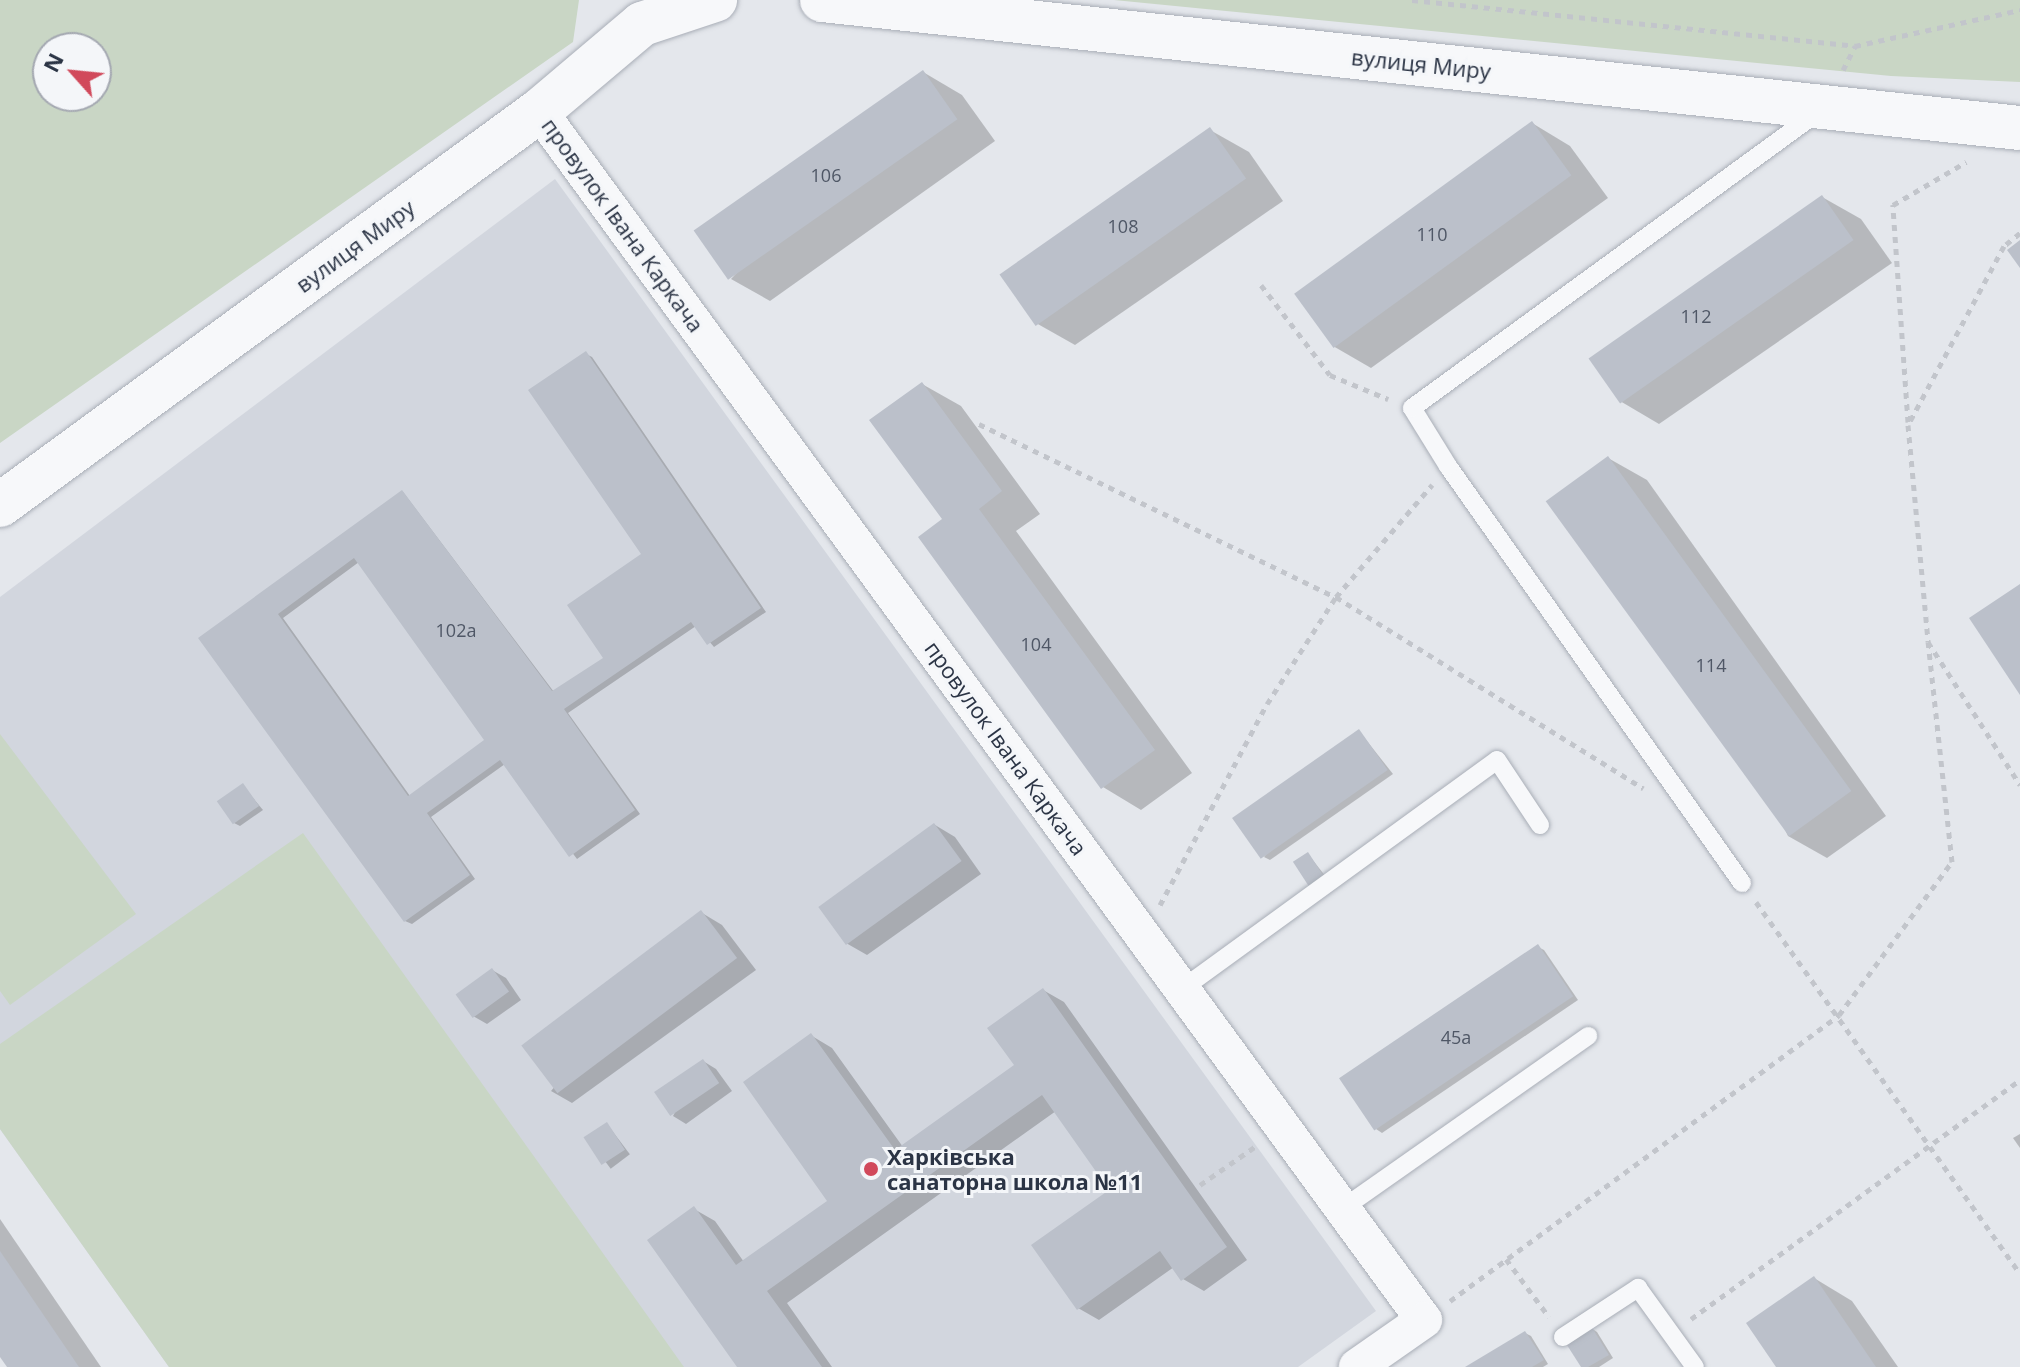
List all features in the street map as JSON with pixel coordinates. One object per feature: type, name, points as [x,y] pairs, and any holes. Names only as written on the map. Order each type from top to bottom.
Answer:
[{"type":"street","name":"вулиця Миру","points":[[0,505],[539,111],[644,12],[715,0]]},
{"type":"street","name":"вулиця Миру","points":[[822,0],[2020,128]]},
{"type":"street","name":"провулок Івана Каркача","points":[[539,111],[1424,1320]]},
{"type":"street","points":[[1357,1367],[1424,1320]]},
{"type":"lane","points":[[1742,883],[1448,466],[1412,408],[1823,107]]},
{"type":"lane","points":[[1182,989],[1497,760],[1540,825]]},
{"type":"lane","points":[[1342,1209],[1588,1036]]},
{"type":"lane","points":[[1563,1337],[1638,1288],[1695,1367]]},
{"type":"path","points":[[1412,0],[1855,46],[2020,10]]},
{"type":"path","points":[[1424,1320],[1839,1015],[1952,862],[1908,425],[1893,205],[1971,159]]},
{"type":"path","points":[[1908,425],[2004,246],[2020,233]]},
{"type":"path","points":[[1261,285],[1330,375],[1412,408]]},
{"type":"path","points":[[979,424],[1336,597],[1644,789]]},
{"type":"path","points":[[1143,936],[1267,704],[1336,597],[1448,466]]},
{"type":"path","points":[[1928,642],[2020,785]]},
{"type":"path","points":[[1742,883],[2020,1273]]},
{"type":"path","points":[[1672,1333],[2020,1080]]},
{"type":"path","points":[[1200,1185],[1280,1123]]},
{"type":"path","points":[[1506,1259],[1563,1337]]},
{"type":"shaded area","points":[[555,179],[1376,1311],[1298,1367],[169,1367],[0,1129],[0,597]]},
{"type":"green space","points":[[0,0],[579,0],[573,42],[0,443]]},
{"type":"green space","points":[[1114,0],[2020,0],[2020,82],[1891,76]]},
{"type":"green space","points":[[0,734],[136,914],[10,1005],[0,991]]},
{"type":"green space","points":[[303,833],[684,1367],[169,1367],[0,1129],[0,1044]]},
{"type":"building","points":[[923,70],[957,119],[728,280],[694,231]]},
{"type":"building","points":[[1532,121],[1571,175],[1334,348],[1294,294]]},
{"type":"building","points":[[1210,127],[1246,179],[1036,326],[999,274]]},
{"type":"building","points":[[1822,195],[1854,240],[1620,404],[1589,358]]},
{"type":"building","points":[[2020,240],[2020,268],[2007,250]]},
{"type":"building","points":[[586,351],[761,608],[707,645],[691,622],[564,709],[635,810],[569,857],[500,760],[427,813],[470,875],[404,922],[198,638],[402,490],[552,691],[603,658],[567,605],[641,554],[528,390]],"holes":[[[354,558],[484,740],[408,796],[278,614]]]},
{"type":"building","points":[[922,382],[1002,491],[979,509],[1155,750],[1101,789],[918,537],[942,519],[869,420]]},
{"type":"building","points":[[1608,456],[1851,791],[1789,836],[1546,501]]},
{"type":"building","points":[[2020,584],[2020,695],[1969,618]]},
{"type":"building","points":[[1359,729],[1388,770],[1261,859],[1232,818]]},
{"type":"building","points":[[243,783],[259,806],[233,824],[217,801]]},
{"type":"building","points":[[934,823],[962,861],[846,945],[818,907]]},
{"type":"building","points":[[1308,852],[1325,878],[1310,888],[1293,862]]},
{"type":"building","points":[[701,910],[737,958],[557,1093],[521,1045]]},
{"type":"building","points":[[1538,944],[1573,996],[1374,1130],[1339,1078]]},
{"type":"building","points":[[492,968],[509,991],[473,1018],[456,994]]},
{"type":"building","name":"Харківська санаторна школа №11","points":[[1043,988],[1227,1247],[1181,1281],[1160,1251],[1077,1310],[1031,1245],[1109,1190],[1042,1095],[767,1291],[822,1367],[737,1367],[647,1240],[694,1206],[736,1265],[827,1201],[743,1082],[811,1033],[895,1150],[1014,1065],[987,1028]]},
{"type":"building","points":[[703,1059],[719,1083],[670,1116],[654,1092]]},
{"type":"building","points":[[607,1122],[625,1150],[601,1165],[584,1137]]},
{"type":"building","points":[[0,1251],[79,1367],[7,1367],[0,1357]]},
{"type":"building","points":[[1814,1276],[1876,1367],[1776,1367],[1746,1323]]},
{"type":"building","points":[[1591,1326],[1609,1355],[1588,1367],[1581,1367],[1565,1342]]},
{"type":"building","points":[[1525,1331],[1544,1360],[1532,1367],[1465,1367]]},
{"type":"place","name":"Харківська санаторна школа №11","points":[[871,1169]]}]
